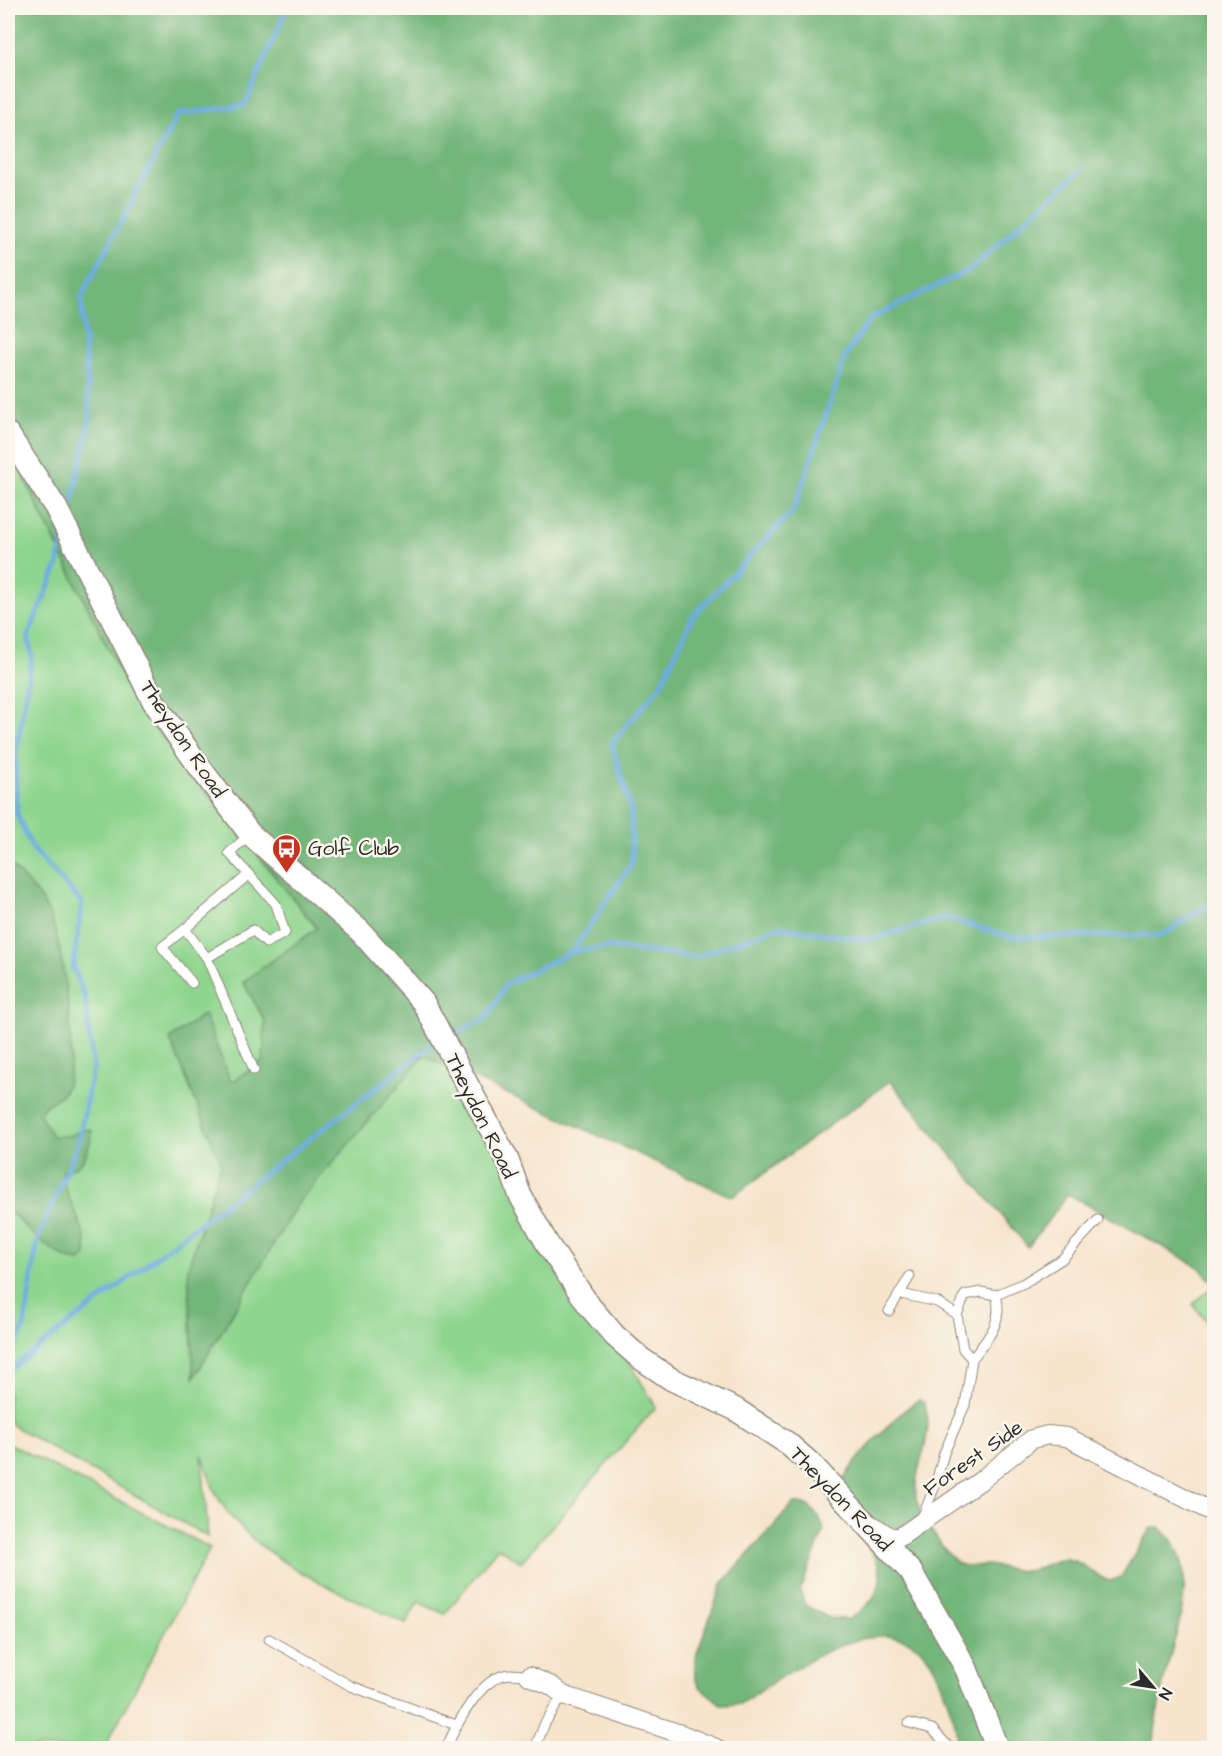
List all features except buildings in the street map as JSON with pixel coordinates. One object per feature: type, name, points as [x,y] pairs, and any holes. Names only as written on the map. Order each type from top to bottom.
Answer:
[{"type":"street","name":"Theydon Road","points":[[8,434],[56,508],[154,702],[250,834],[361,932],[423,1002],[507,1159],[520,1195],[590,1307],[615,1336],[640,1358],[671,1379],[735,1409],[787,1443],[812,1465],[911,1572],[940,1618],[966,1668],[997,1749]]},
{"type":"street","name":"Forest Side","points":[[859,1518],[890,1537],[900,1537],[980,1481],[1032,1439],[1048,1435],[1068,1437],[1215,1513]]},
{"type":"street","points":[[529,1676],[552,1686],[563,1695],[716,1749]]},
{"type":"lane","points":[[207,958],[253,930],[266,943],[285,933],[276,904],[229,853],[250,834]]},
{"type":"lane","points":[[192,983],[162,947],[248,874]]},
{"type":"lane","points":[[184,929],[207,958],[254,1070]]},
{"type":"lane","points":[[972,1359],[963,1349],[957,1315],[965,1295],[981,1292],[996,1295],[1024,1283],[1062,1259],[1098,1220]]},
{"type":"lane","points":[[889,1311],[910,1276]]},
{"type":"lane","points":[[901,1294],[937,1302],[957,1315]]},
{"type":"lane","points":[[921,1522],[935,1486],[944,1453],[965,1405],[972,1359],[997,1323],[1000,1308],[996,1295]]},
{"type":"lane","points":[[269,1639],[351,1686],[456,1725]]},
{"type":"lane","points":[[446,1749],[456,1725],[479,1690],[508,1674],[529,1676]]},
{"type":"lane","points":[[535,1749],[545,1723],[563,1695]]},
{"type":"lane","points":[[909,1723],[932,1728],[950,1749]]},
{"type":"green space","points":[[8,8],[1214,8],[1214,1284],[1199,1267],[1068,1194],[1028,1247],[890,1081],[732,1197],[420,1054],[422,1058],[298,1203],[194,1378],[188,1268],[221,1163],[170,1039],[204,1014],[231,1082],[263,1061],[265,1021],[243,982],[317,928],[136,705],[8,446]]},
{"type":"green space","points":[[8,442],[136,705],[422,1058],[438,1041],[656,1407],[521,1562],[498,1547],[445,1614],[418,1602],[406,1624],[329,1587],[279,1559],[236,1523],[217,1496],[202,1454],[208,1537],[13,1426],[8,1420]]},
{"type":"green space","points":[[8,862],[42,901],[50,916],[60,952],[68,1000],[70,1069],[65,1090],[42,1109],[40,1114],[52,1136],[67,1136],[88,1129],[92,1131],[89,1146],[82,1161],[62,1173],[67,1194],[85,1237],[86,1256],[80,1261],[71,1260],[51,1249],[8,1209]]},
{"type":"green space","points":[[1214,1286],[1214,1331],[1193,1304]]},
{"type":"green space","points":[[919,1400],[924,1403],[928,1427],[918,1473],[916,1497],[922,1514],[934,1535],[949,1554],[962,1565],[990,1565],[1026,1571],[1066,1559],[1078,1562],[1110,1581],[1121,1577],[1150,1529],[1159,1527],[1173,1542],[1181,1560],[1184,1579],[1183,1599],[1180,1620],[1160,1696],[1153,1748],[956,1748],[955,1723],[941,1683],[925,1654],[903,1639],[876,1636],[848,1643],[789,1672],[740,1704],[722,1705],[700,1687],[695,1679],[695,1659],[722,1584],[794,1503],[810,1507],[821,1520],[824,1531],[800,1590],[805,1605],[829,1618],[849,1619],[867,1605],[877,1592],[880,1578],[878,1565],[872,1551],[838,1510],[838,1491],[850,1470],[874,1441],[899,1415]]},
{"type":"green space","points":[[8,1443],[210,1548],[104,1748],[8,1748]]},
{"type":"waterway","points":[[69,517],[90,421],[81,298],[178,114],[245,105],[287,8]]},
{"type":"waterway","points":[[573,951],[632,863],[631,811],[612,743],[661,685],[693,616],[794,510],[846,355],[871,318],[971,269],[1081,170]]},
{"type":"waterway","points":[[8,1359],[24,1328],[38,1238],[78,1144],[93,1067],[85,998],[73,967],[82,903],[32,848],[17,814],[15,759],[32,656],[28,636],[58,565],[63,540]]},
{"type":"waterway","points":[[449,1036],[486,1019],[506,984],[573,951],[607,947],[695,957],[779,927],[868,940],[946,918],[1012,937],[1162,935],[1214,901]]},
{"type":"waterway","points":[[8,1371],[437,1041]]},
{"type":"place","name":"Golf Club","points":[[287,874]]}]
